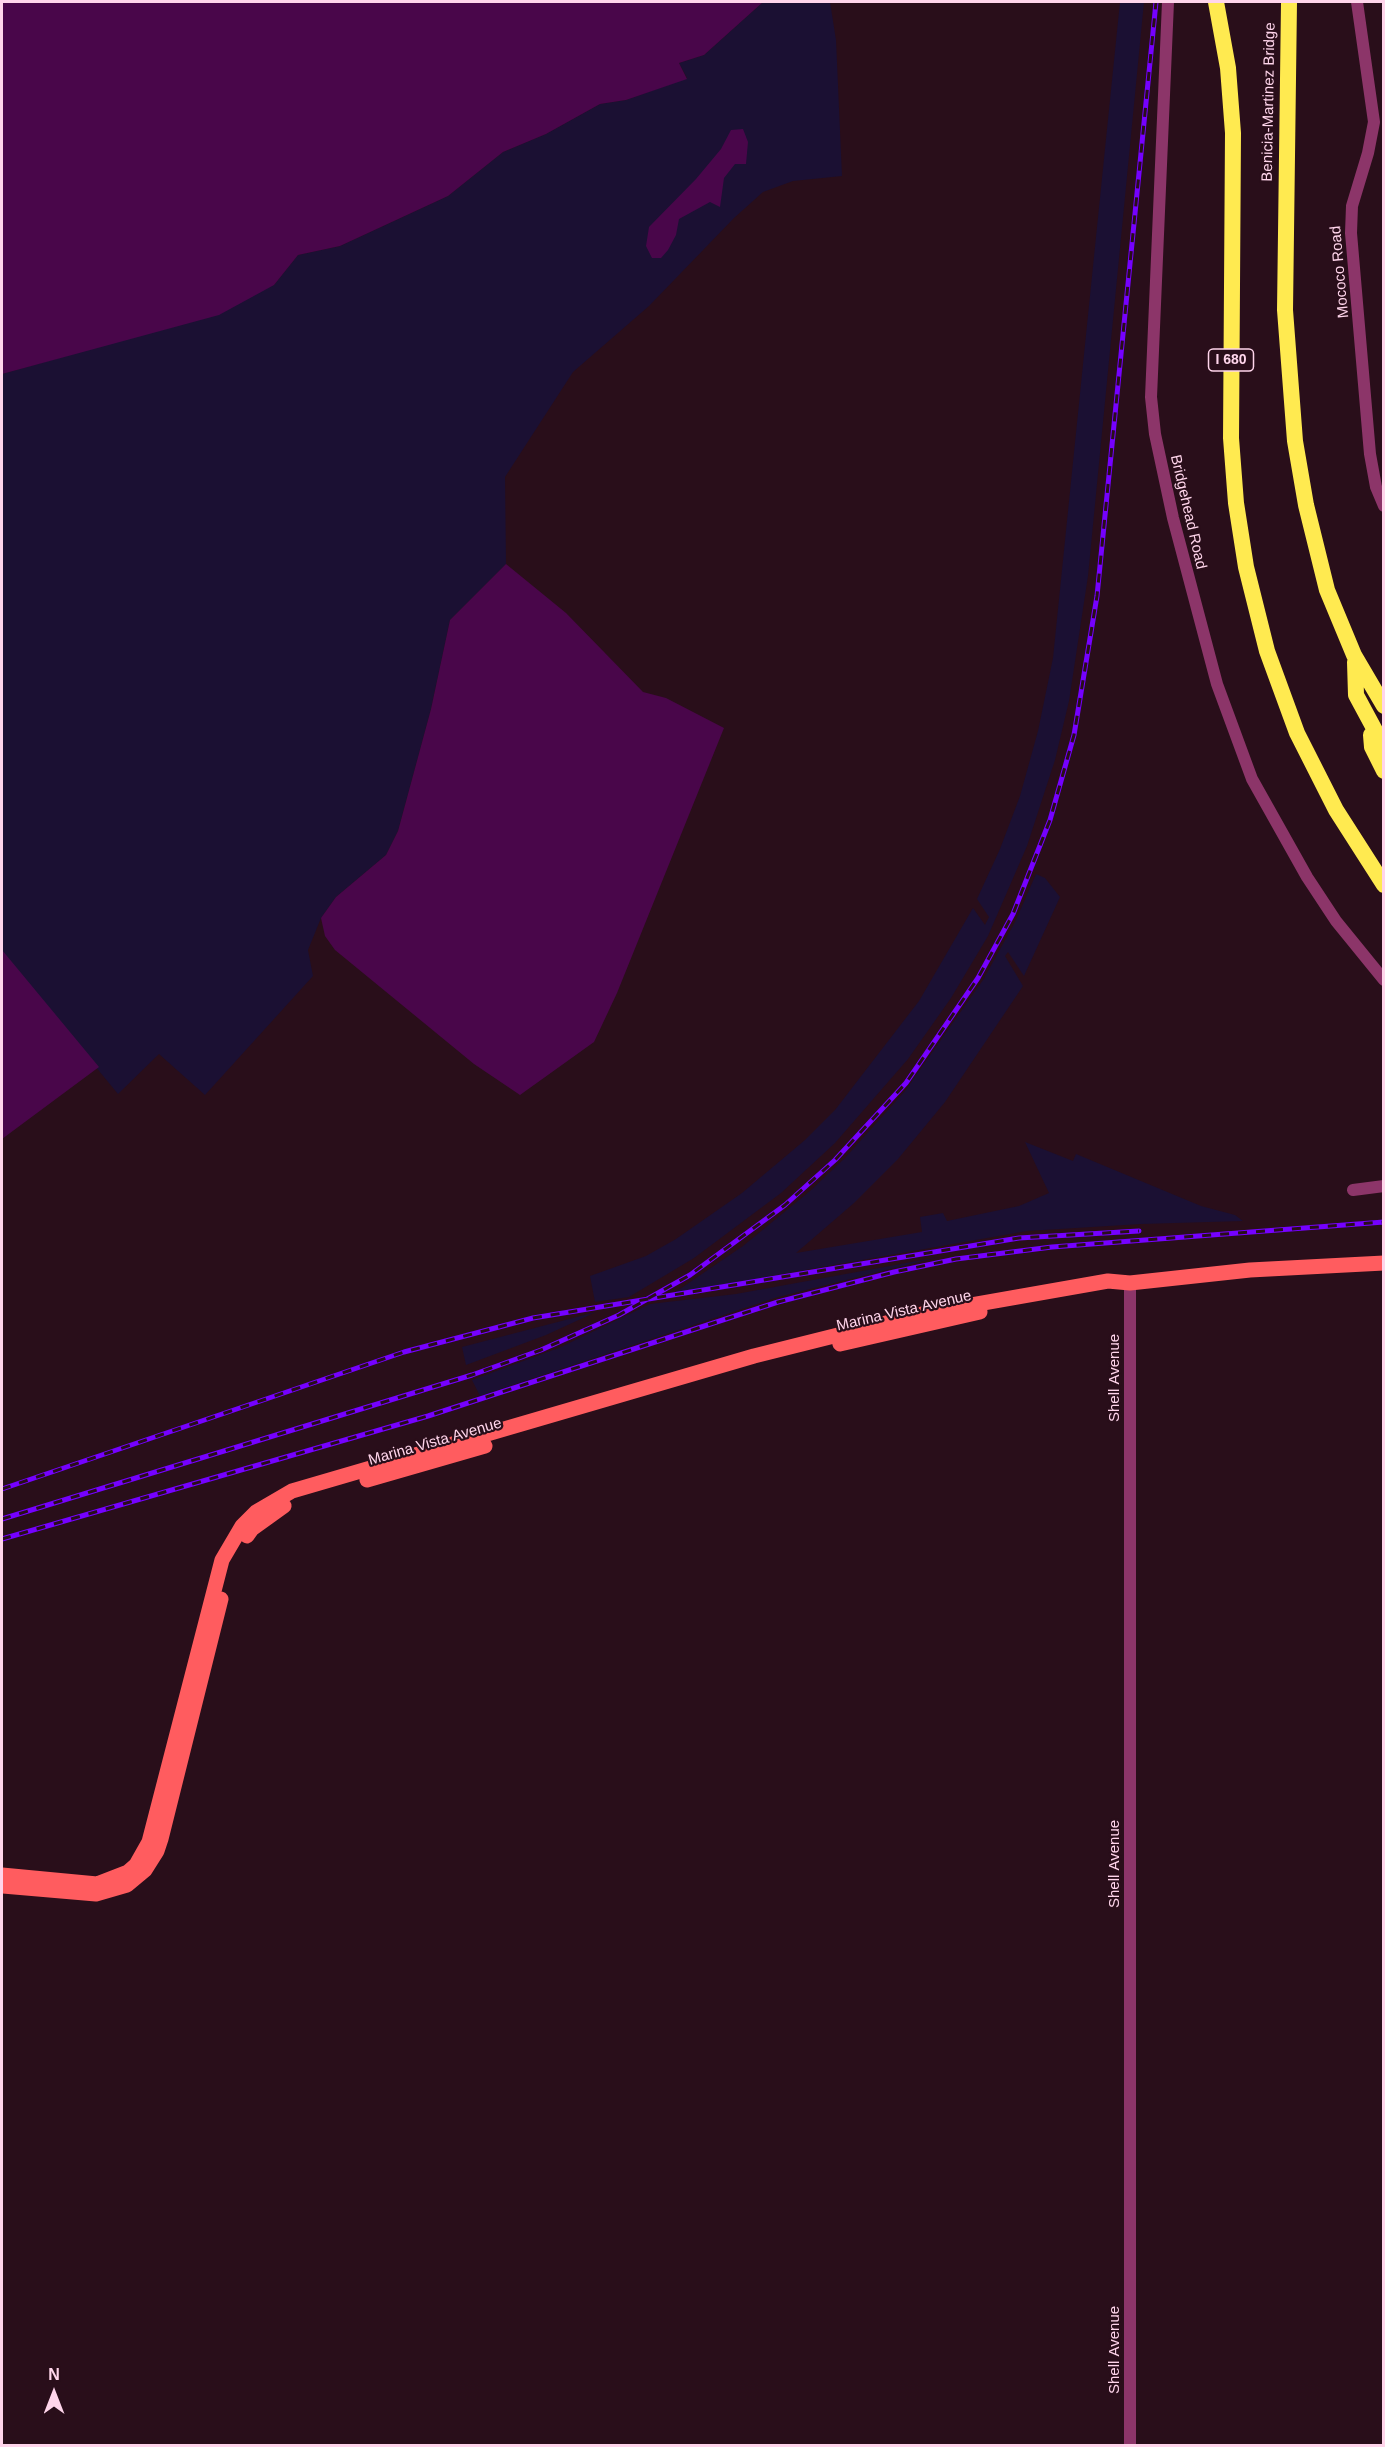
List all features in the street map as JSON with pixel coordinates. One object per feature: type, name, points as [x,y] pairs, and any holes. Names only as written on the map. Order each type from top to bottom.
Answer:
[{"type":"highway","name":"I 680","points":[[1216,2],[1228,68],[1233,133],[1231,438],[1236,503],[1246,567],[1267,651],[1297,733],[1336,810],[1383,885]]},
{"type":"highway","name":"Benicia-Martinez Bridge","points":[[1289,2],[1285,204],[1286,354],[1293,430],[1306,506],[1327,590],[1354,655]]},
{"type":"highway","points":[[1354,655],[1383,706]]},
{"type":"highway","points":[[1354,655],[1356,695],[1383,747]]},
{"type":"highway","points":[[1368,717],[1372,747],[1383,771]]},
{"type":"main road","name":"Marina Vista Avenue","points":[[2,1875],[97,1884],[128,1872],[136,1865],[149,1842],[222,1560],[242,1526],[256,1512],[292,1491],[839,1333],[1003,1298],[1108,1281],[1130,1283],[1250,1270],[1383,1263]]},
{"type":"main road","name":"Marina Vista Avenue","points":[[2,1886],[75,1894],[101,1894],[134,1880],[152,1859],[161,1839],[233,1560],[252,1529],[280,1508],[298,1500],[809,1352],[1003,1308],[1109,1291],[1130,1283]]},
{"type":"street","name":"Bridgehead Road","points":[[1168,2],[1151,397],[1155,434],[1173,518],[1217,684],[1252,779],[1306,877],[1336,921],[1383,980]]},
{"type":"street","name":"Mococo Road","points":[[1357,2],[1374,122],[1368,153],[1352,206],[1351,234],[1370,454],[1376,488],[1383,506]]},
{"type":"street","points":[[1353,1190],[1383,1186]]},
{"type":"street","name":"Shell Avenue","points":[[1130,1283],[1130,2445]]},
{"type":"shaded area","points":[[2,2],[763,2],[704,55],[679,63],[687,79],[626,100],[600,104],[546,134],[503,152],[448,196],[340,246],[298,255],[274,285],[219,315],[2,374]]},
{"type":"shaded area","points":[[763,2],[830,2],[836,40],[842,176],[793,181],[763,192],[734,218],[649,306],[573,372],[505,477],[506,564],[450,620],[431,709],[398,831],[386,855],[336,897],[321,918],[308,950],[313,976],[205,1095],[159,1054],[118,1094],[2,953],[2,374],[104,345],[274,285],[298,255],[340,246],[448,196],[503,152],[546,134],[600,104],[626,100],[687,78],[679,63],[704,55]]},
{"type":"shaded area","points":[[1120,2],[1144,2],[1088,576],[1069,701],[1055,760],[1027,846],[988,936],[951,998],[908,1059],[835,1143],[781,1193],[694,1258],[629,1297],[595,1302],[590,1276],[646,1256],[676,1239],[742,1193],[805,1140],[835,1110],[919,1001],[973,908],[985,925],[989,917],[977,899],[1000,849],[1020,796],[1038,731],[1053,658]]},
{"type":"shaded area","points":[[743,129],[748,142],[746,164],[735,164],[724,178],[720,207],[710,202],[679,219],[676,235],[668,250],[661,258],[652,258],[646,246],[649,227],[696,179],[721,149],[731,130]]},
{"type":"shaded area","points":[[506,564],[566,613],[643,692],[666,698],[724,728],[617,993],[594,1042],[520,1095],[474,1064],[335,950],[325,936],[321,918],[336,897],[386,855],[398,831],[431,709],[450,620]]},
{"type":"shaded area","points":[[1036,874],[1045,878],[1060,897],[1024,976],[1008,952],[1005,956],[1023,986],[945,1102],[898,1159],[854,1203],[796,1253],[922,1232],[920,1217],[943,1213],[947,1221],[1019,1206],[1049,1193],[1025,1142],[1073,1161],[1076,1154],[1201,1206],[1235,1215],[1243,1221],[1027,1231],[674,1293],[743,1246],[810,1191],[845,1158],[905,1091],[983,980],[1015,922]]},
{"type":"shaded area","points":[[2,950],[99,1067],[2,1139]]},
{"type":"shaded area","points":[[939,1257],[778,1297],[480,1396],[472,1380],[561,1347],[650,1304],[736,1294]]},
{"type":"shaded area","points":[[596,1312],[546,1335],[466,1365],[462,1347]]},
{"type":"railway","points":[[2,1519],[472,1375],[541,1350],[619,1315],[690,1275],[785,1205],[835,1160],[906,1083],[978,978],[1013,914],[1050,820],[1074,735],[1097,596],[1156,2]]},
{"type":"railway","points":[[2,1539],[428,1416],[778,1302],[894,1272],[956,1259],[1052,1247],[1384,1222]]},
{"type":"railway","points":[[2,1489],[404,1352],[533,1318],[1019,1238],[1139,1231]]}]
